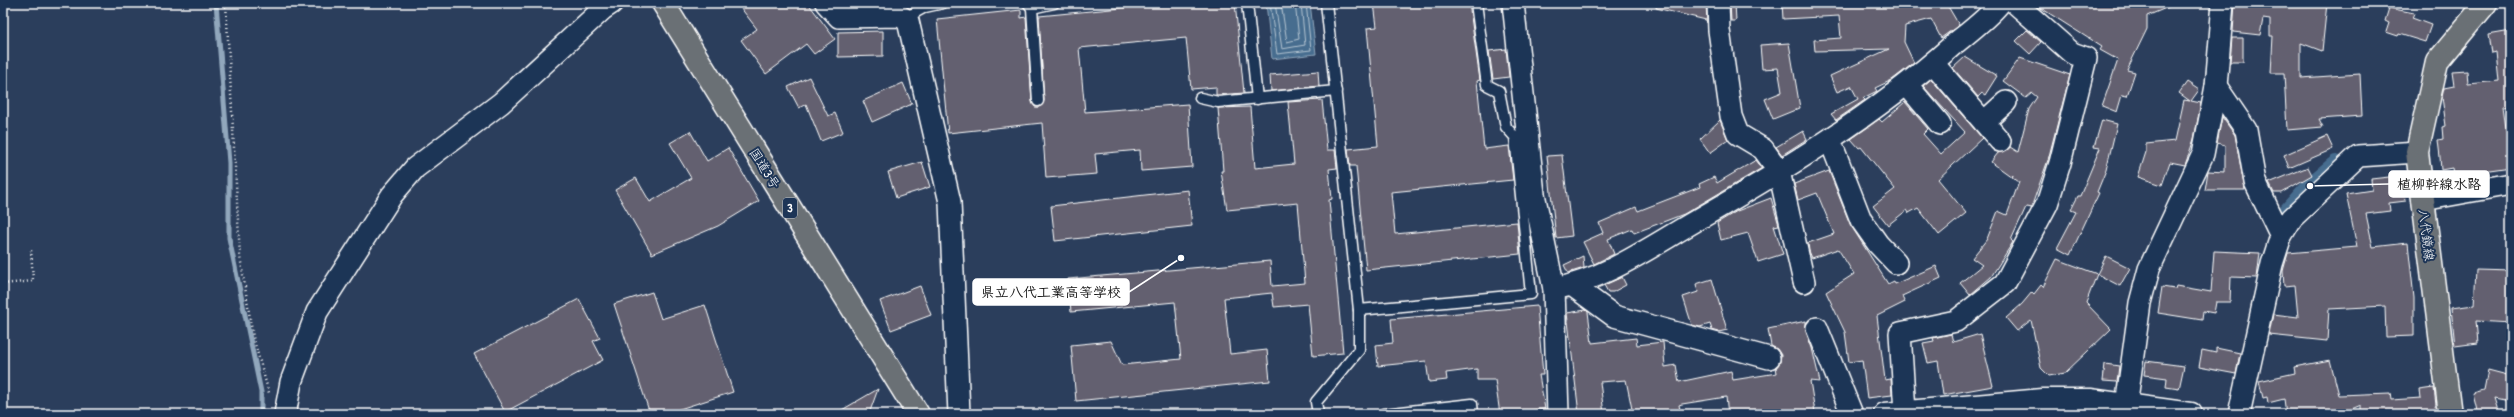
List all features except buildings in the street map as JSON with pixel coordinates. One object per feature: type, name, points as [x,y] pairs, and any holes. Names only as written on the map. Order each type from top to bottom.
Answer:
[{"type":"main road","name":"国道3号","points":[[662,3],[918,414]]},
{"type":"main road","name":"八代鏡線","points":[[2450,414],[2417,152],[2437,62],[2481,4]]},
{"type":"street","points":[[284,414],[291,382],[317,312],[392,195],[414,168],[501,103],[603,9],[612,3]]},
{"type":"street","points":[[826,3],[839,17],[905,18],[908,21],[950,202],[959,414]]},
{"type":"street","points":[[1513,3],[1534,194],[1563,287],[1558,414]]},
{"type":"street","points":[[1718,3],[1719,30],[1731,116],[1738,134],[1763,149],[1779,171],[1804,282]]},
{"type":"street","points":[[1563,287],[1604,272],[1650,248],[1830,140],[1907,85],[1934,63],[2000,3]]},
{"type":"street","points":[[2016,3],[2072,53],[2086,58],[2060,163],[2047,204],[2005,284],[1956,321],[1900,333],[1900,413],[2042,400],[2090,400],[2125,410],[2191,414]]},
{"type":"street","points":[[2125,410],[2140,303],[2147,276],[2203,154],[2216,86],[2223,3]]},
{"type":"street","points":[[1934,63],[2000,141]]},
{"type":"street","points":[[1907,85],[1940,124]]},
{"type":"street","points":[[2216,86],[2246,130],[2255,182],[2281,236]]},
{"type":"street","points":[[1984,122],[2006,102]]},
{"type":"street","points":[[1830,140],[1861,220],[1878,244],[1896,263]]},
{"type":"street","points":[[2239,414],[2272,264],[2281,236],[2292,218],[2358,156],[2417,152]]},
{"type":"street","points":[[2423,200],[2511,184]]},
{"type":"street","points":[[1563,287],[1614,316],[1769,358]]},
{"type":"street","points":[[1818,328],[1852,414]]},
{"type":"lane","points":[[905,18],[925,7],[943,3]]},
{"type":"lane","points":[[1038,100],[1030,5],[1054,3]]},
{"type":"lane","points":[[1247,3],[1257,98]]},
{"type":"lane","points":[[1318,414],[1316,402],[1359,350],[1359,310],[1326,3]]},
{"type":"lane","points":[[1359,310],[1531,294],[1515,137],[1506,127],[1499,91],[1487,85],[1476,3]]},
{"type":"lane","points":[[1200,98],[1218,102],[1336,91]]},
{"type":"lane","points":[[1383,414],[1472,404],[1473,414]]},
{"type":"path","points":[[226,3],[240,256],[253,337],[270,395]]},
{"type":"path","points":[[3,284],[33,281],[31,249]]},
{"type":"water","points":[[1266,3],[1310,3],[1316,54],[1272,59]]},
{"type":"waterway","points":[[216,3],[229,163],[229,238],[261,392],[261,414]]},
{"type":"waterway","points":[[2287,212],[2310,186],[2336,164]]},
{"type":"place","name":"植柳幹線水路","points":[[2310,186]]},
{"type":"place","name":"県立八代工業高等学校","points":[[1181,258]]}]
